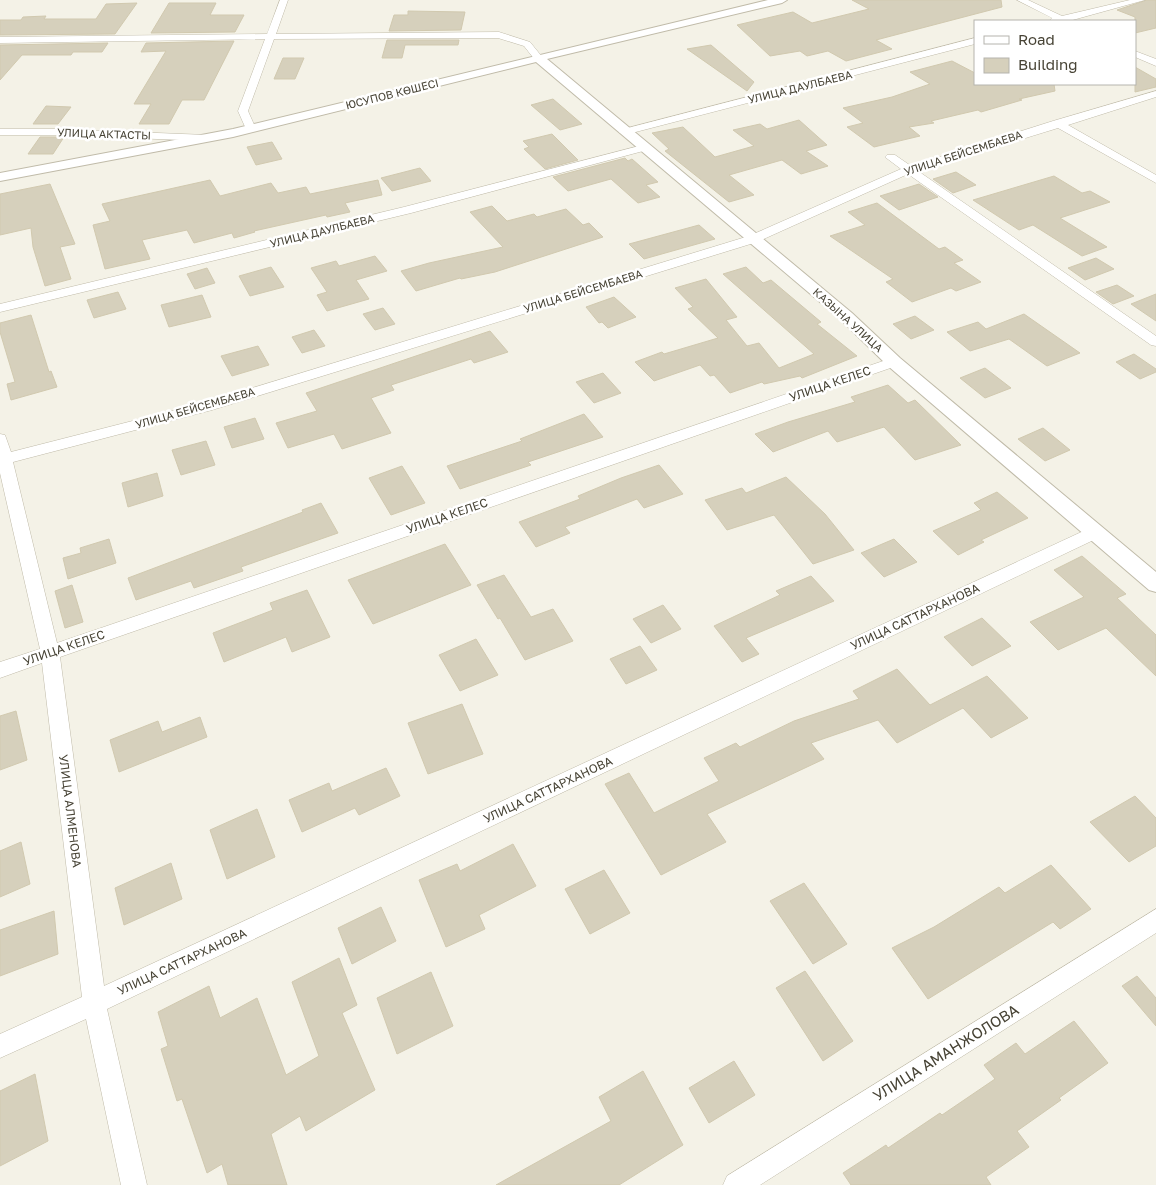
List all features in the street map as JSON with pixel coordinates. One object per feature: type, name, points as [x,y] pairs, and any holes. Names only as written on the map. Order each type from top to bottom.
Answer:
[{"type":"street","points":[[251,129],[243,112],[284,0]]},
{"type":"street","name":"ЮСУПОВ КӨШЕСІ","points":[[0,177],[251,129],[782,0]]},
{"type":"street","points":[[1021,0],[1057,20]]},
{"type":"street","points":[[1063,20],[1141,0]]},
{"type":"street","points":[[0,40],[500,35],[527,44],[538,58]]},
{"type":"street","name":"УЛИЦА ДАУЛБАЕВА","points":[[624,132],[974,42]]},
{"type":"street","points":[[1136,54],[1156,63]]},
{"type":"street","name":"КАЗЫНА УЛИЦА","points":[[538,58],[643,148],[846,316],[894,362],[1156,584]]},
{"type":"street","name":"УЛИЦА БЕЙСЕМБАЕВА","points":[[2,460],[207,406],[753,238],[909,170],[1156,94]]},
{"type":"street","points":[[1057,123],[1156,180]]},
{"type":"street","name":"УЛИЦА АКТАСТЫ","points":[[0,132],[58,132],[208,138]]},
{"type":"street","name":"УЛИЦА ДАУЛБАЕВА","points":[[0,308],[408,210],[643,148]]},
{"type":"street","points":[[892,158],[1156,342]]},
{"type":"street","name":"УЛИЦА КЕЛЕС","points":[[0,670],[894,362]]},
{"type":"street","name":"УЛИЦА АЛМЕНОВА","points":[[0,439],[2,460],[50,653],[94,1004],[134,1185]]},
{"type":"street","name":"УЛИЦА САТТАРХАНОВА","points":[[0,1046],[94,1004],[1096,532]]},
{"type":"street","name":"УЛИЦА АМАНЖОЛОВА","points":[[736,1185],[1156,920]]},
{"type":"building","points":[[852,0],[1001,0],[1002,7],[876,40],[892,49],[846,61],[828,51],[807,56],[800,51],[770,56],[737,25],[793,12],[812,23],[869,9]]},
{"type":"building","points":[[1147,0],[1156,0],[1156,28],[1136,33],[1135,17],[1117,10]]},
{"type":"building","points":[[137,3],[115,34],[0,35],[0,20],[21,20],[23,17],[46,16],[44,19],[96,19],[106,4]]},
{"type":"building","points":[[169,3],[216,3],[210,15],[244,15],[235,32],[151,33]]},
{"type":"building","points":[[408,11],[465,12],[461,30],[389,31],[394,15],[408,15]]},
{"type":"building","points":[[387,40],[459,40],[458,45],[405,45],[402,58],[382,58]]},
{"type":"building","points":[[234,41],[204,100],[182,100],[169,124],[139,124],[151,104],[134,104],[166,51],[141,52],[146,43]]},
{"type":"building","points":[[108,43],[102,52],[73,52],[71,55],[22,55],[0,80],[0,45]]},
{"type":"building","points":[[711,45],[754,82],[747,91],[687,49]]},
{"type":"building","points":[[283,58],[304,58],[295,79],[274,79]]},
{"type":"building","points":[[952,61],[974,72],[974,85],[1054,85],[1055,91],[1019,99],[1022,100],[981,112],[978,110],[931,121],[934,123],[909,127],[920,136],[874,147],[847,127],[863,123],[843,108],[892,97],[930,84],[910,72]]},
{"type":"building","points":[[1136,68],[1156,79],[1156,87],[1135,92]]},
{"type":"building","points":[[553,99],[582,124],[560,130],[531,105]]},
{"type":"building","points":[[46,106],[71,107],[58,124],[33,124]]},
{"type":"building","points":[[799,120],[827,145],[806,151],[828,166],[801,174],[782,160],[729,175],[754,195],[729,202],[665,151],[669,149],[652,133],[683,127],[715,157],[754,146],[733,130],[760,124],[767,129]]},
{"type":"building","points":[[552,134],[578,160],[545,169],[524,149],[529,147],[523,141]]},
{"type":"building","points":[[40,137],[64,137],[53,154],[28,154]]},
{"type":"building","points":[[272,142],[282,159],[256,165],[247,147]]},
{"type":"building","points":[[625,158],[628,161],[632,159],[658,182],[646,185],[660,197],[638,203],[611,179],[568,191],[553,177]]},
{"type":"building","points":[[420,168],[431,181],[392,191],[381,178]]},
{"type":"building","points":[[956,172],[976,185],[953,193],[933,179]]},
{"type":"building","points":[[1054,176],[1082,193],[1090,191],[1110,202],[1060,218],[1107,247],[1082,256],[1033,225],[1019,230],[973,200]]},
{"type":"building","points":[[210,180],[220,196],[271,183],[278,193],[306,187],[310,194],[378,180],[382,195],[345,203],[350,212],[327,217],[326,215],[254,231],[234,238],[232,233],[194,243],[187,230],[142,240],[150,259],[105,269],[93,225],[110,221],[102,204]]},
{"type":"building","points":[[50,184],[75,244],[60,247],[71,279],[45,286],[33,247],[31,228],[0,235],[0,194]]},
{"type":"building","points":[[919,184],[938,197],[899,210],[880,196]]},
{"type":"building","points":[[877,203],[939,249],[945,247],[963,260],[954,263],[981,282],[956,291],[951,288],[912,302],[886,282],[893,279],[830,236],[865,225],[848,212]]},
{"type":"building","points":[[492,206],[507,221],[534,214],[537,217],[566,209],[583,225],[589,223],[603,237],[495,272],[460,278],[416,291],[401,271],[503,247],[470,212]]},
{"type":"building","points":[[699,225],[715,239],[644,259],[629,244]]},
{"type":"building","points":[[375,256],[387,271],[356,280],[369,299],[327,311],[317,295],[327,292],[311,268],[336,261],[339,266]]},
{"type":"building","points":[[1096,258],[1114,269],[1085,280],[1068,268]]},
{"type":"building","points":[[271,267],[284,287],[250,296],[239,276]]},
{"type":"building","points":[[746,267],[763,283],[771,280],[821,322],[817,324],[857,356],[802,378],[800,376],[764,384],[762,382],[730,393],[714,375],[710,376],[700,365],[654,381],[635,362],[662,352],[664,354],[718,338],[688,309],[693,307],[675,288],[706,279],[737,317],[726,320],[747,346],[759,343],[779,368],[814,354],[723,274]]},
{"type":"building","points":[[207,268],[215,283],[195,289],[187,274]]},
{"type":"building","points":[[1117,285],[1134,296],[1113,304],[1096,292]]},
{"type":"building","points":[[118,292],[126,309],[94,318],[87,300]]},
{"type":"building","points":[[1156,294],[1156,321],[1131,304]]},
{"type":"building","points":[[202,295],[211,317],[169,327],[161,305]]},
{"type":"building","points":[[614,297],[636,317],[608,328],[602,322],[599,323],[586,307]]},
{"type":"building","points":[[383,308],[395,324],[375,330],[363,314]]},
{"type":"building","points":[[1024,314],[1080,353],[1047,366],[1009,339],[970,351],[947,332],[978,322],[986,329]]},
{"type":"building","points":[[31,315],[49,372],[51,371],[57,387],[11,400],[7,384],[15,382],[0,332],[0,323]]},
{"type":"building","points":[[915,316],[934,330],[911,339],[893,324]]},
{"type":"building","points":[[314,330],[325,346],[302,353],[292,337]]},
{"type":"building","points":[[490,331],[508,352],[474,363],[471,359],[391,385],[394,390],[371,398],[391,433],[342,449],[334,434],[288,448],[276,423],[317,411],[306,393]]},
{"type":"building","points":[[258,346],[269,365],[232,376],[221,356]]},
{"type":"building","points":[[1134,354],[1156,369],[1156,372],[1140,379],[1116,362]]},
{"type":"building","points":[[985,368],[1011,388],[985,398],[960,378]]},
{"type":"building","points":[[603,373],[621,393],[594,403],[576,382]]},
{"type":"building","points":[[888,385],[908,403],[915,400],[961,445],[915,460],[884,427],[837,442],[828,431],[773,452],[755,434],[855,402],[851,397]]},
{"type":"building","points":[[584,414],[603,437],[528,462],[531,465],[460,489],[447,466],[522,441],[520,439]]},
{"type":"building","points":[[255,418],[264,439],[232,448],[224,427]]},
{"type":"building","points":[[1043,428],[1070,450],[1045,461],[1018,439]]},
{"type":"building","points":[[206,441],[215,465],[181,475],[172,450]]},
{"type":"building","points":[[659,465],[683,494],[644,508],[637,499],[565,527],[570,533],[536,547],[519,522],[580,499],[578,496],[621,478]]},
{"type":"building","points":[[402,466],[425,503],[391,515],[369,478]]},
{"type":"building","points":[[157,473],[163,496],[128,507],[122,483]]},
{"type":"building","points":[[786,477],[825,514],[854,550],[813,564],[774,515],[727,530],[705,500],[742,488],[746,493]]},
{"type":"building","points":[[997,492],[1028,518],[981,540],[984,542],[958,555],[933,531],[981,510],[974,503]]},
{"type":"building","points":[[321,503],[338,533],[241,567],[243,571],[194,588],[191,581],[136,600],[128,578],[303,512],[302,510]]},
{"type":"building","points":[[109,539],[116,563],[68,579],[63,558],[81,553],[80,548]]},
{"type":"building","points":[[894,539],[917,562],[884,577],[861,553]]},
{"type":"building","points":[[445,544],[471,585],[373,624],[348,580]]},
{"type":"building","points":[[1082,556],[1126,594],[1117,598],[1156,635],[1156,676],[1106,628],[1058,650],[1030,622],[1084,597],[1054,570]]},
{"type":"building","points":[[504,575],[531,617],[553,609],[573,641],[525,660],[500,618],[498,619],[477,585]]},
{"type":"building","points":[[811,576],[834,601],[746,638],[759,654],[742,662],[714,626],[780,595],[776,591]]},
{"type":"building","points":[[72,585],[83,622],[65,628],[55,591]]},
{"type":"building","points":[[307,590],[330,637],[292,652],[286,637],[224,662],[213,633],[273,610],[270,603]]},
{"type":"building","points":[[663,605],[681,629],[651,643],[633,619]]},
{"type":"building","points":[[982,618],[1011,646],[972,666],[944,637]]},
{"type":"building","points":[[476,639],[498,675],[460,691],[439,655]]},
{"type":"building","points":[[640,646],[657,670],[626,684],[610,659]]},
{"type":"building","points":[[897,669],[930,705],[987,676],[1028,718],[991,738],[963,708],[897,743],[878,720],[811,743],[824,759],[707,814],[726,842],[661,875],[605,784],[629,773],[654,813],[719,781],[704,758],[736,743],[740,747],[794,721],[859,699],[853,691]]},
{"type":"building","points":[[462,704],[483,754],[428,774],[408,723]]},
{"type":"building","points":[[16,711],[27,760],[0,770],[0,716]]},
{"type":"building","points":[[200,717],[207,737],[119,772],[110,740],[158,721],[162,732]]},
{"type":"building","points":[[386,768],[400,796],[359,815],[355,808],[302,832],[289,800],[329,783],[332,791]]},
{"type":"building","points":[[1135,796],[1156,818],[1156,846],[1129,862],[1090,822]]},
{"type":"building","points":[[257,809],[275,857],[227,879],[210,830]]},
{"type":"building","points":[[21,842],[30,884],[0,897],[0,851]]},
{"type":"building","points":[[513,844],[536,886],[479,915],[485,929],[446,947],[419,880],[457,864],[460,871]]},
{"type":"building","points":[[171,863],[182,899],[124,925],[115,888]]},
{"type":"building","points":[[1051,865],[1091,909],[1060,929],[1053,922],[928,999],[892,948],[934,927],[999,887],[1005,893]]},
{"type":"building","points":[[604,870],[630,913],[590,934],[565,889]]},
{"type":"building","points":[[804,883],[847,944],[813,964],[770,901]]},
{"type":"building","points":[[381,907],[396,941],[352,964],[338,928]]},
{"type":"building","points":[[54,911],[58,954],[0,976],[0,930]]},
{"type":"building","points":[[339,958],[357,1005],[342,1013],[375,1090],[306,1131],[300,1116],[271,1134],[287,1185],[228,1185],[222,1164],[207,1173],[182,1099],[177,1101],[161,1049],[168,1046],[158,1012],[209,986],[220,1018],[257,998],[286,1075],[319,1056],[292,982]]},
{"type":"building","points":[[805,971],[853,1041],[823,1061],[776,988]]},
{"type":"building","points":[[431,972],[453,1026],[397,1054],[377,998]]},
{"type":"building","points":[[1137,976],[1156,998],[1156,1026],[1122,986]]},
{"type":"building","points":[[1074,1021],[1108,1063],[1059,1098],[1061,1100],[1017,1131],[1029,1147],[986,1177],[991,1185],[851,1185],[843,1173],[886,1145],[888,1148],[940,1113],[942,1115],[995,1079],[984,1065],[1016,1043],[1025,1054]]},
{"type":"building","points":[[734,1061],[755,1095],[709,1123],[689,1088]]},
{"type":"building","points":[[643,1071],[683,1145],[619,1185],[496,1185],[611,1121],[599,1097]]},
{"type":"building","points":[[35,1074],[48,1141],[0,1166],[0,1091]]}]
